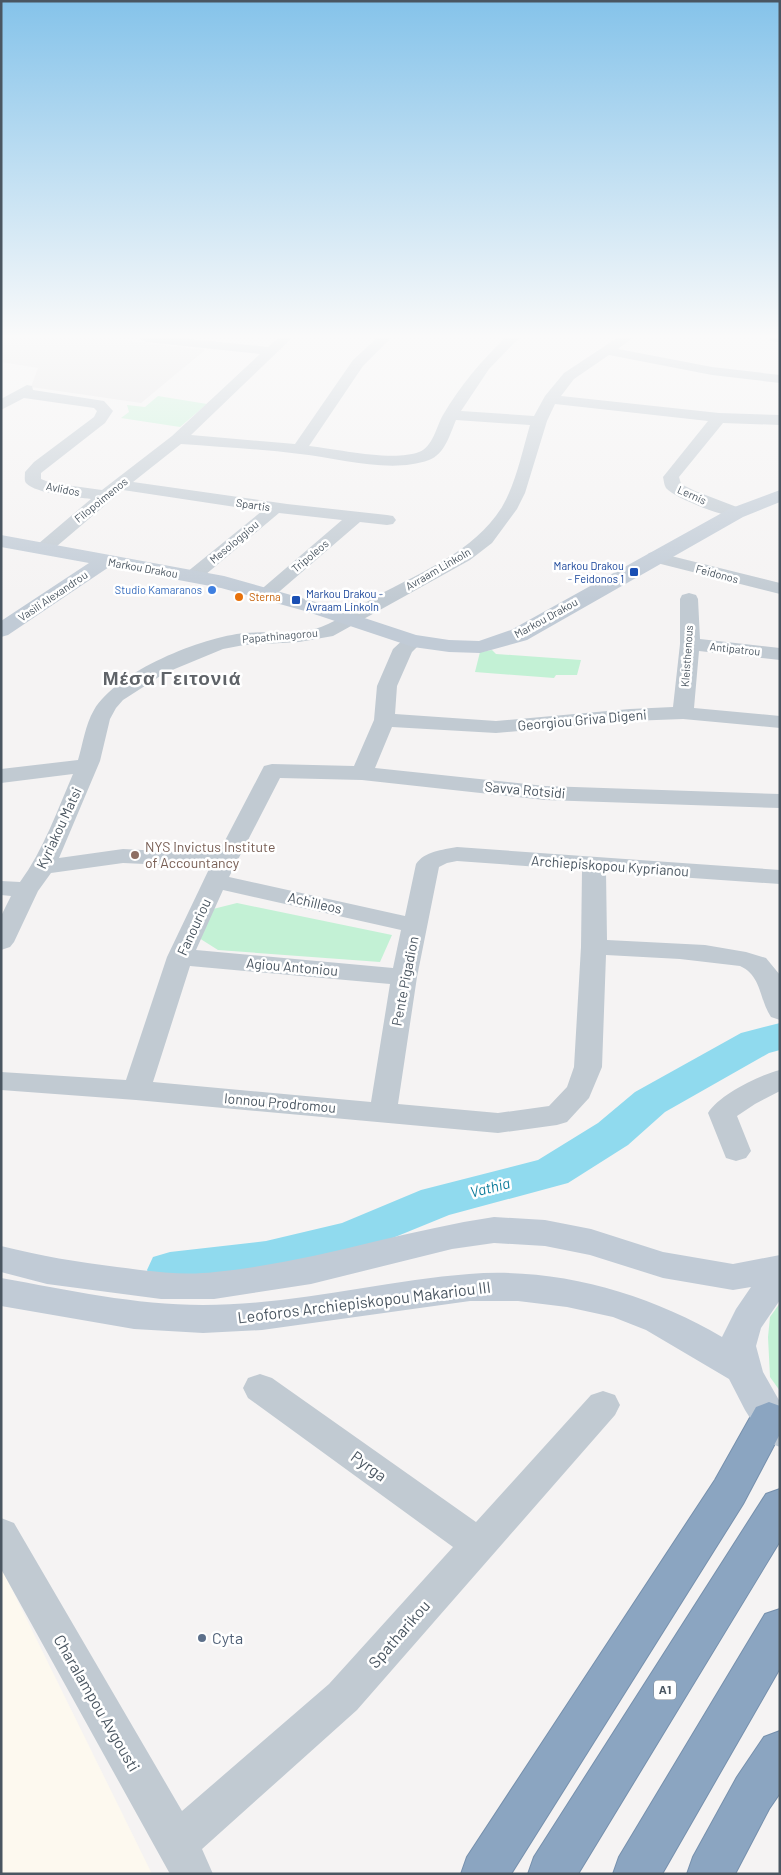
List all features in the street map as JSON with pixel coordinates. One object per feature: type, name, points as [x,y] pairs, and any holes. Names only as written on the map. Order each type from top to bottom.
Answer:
[{"type":"highway","points":[[484,1874],[774,1425]]},
{"type":"highway","name":"A1","points":[[551,1874],[780,1506]]},
{"type":"highway","points":[[636,1874],[780,1628]]},
{"type":"highway","points":[[710,1874],[753,1793],[780,1753]]},
{"type":"street","name":"Avlidos","points":[[93,426],[40,465],[33,472],[33,481],[47,487],[105,496]]},
{"type":"street","name":"Filopoimenos","points":[[44,548],[193,426]]},
{"type":"street","points":[[299,449],[315,426]]},
{"type":"street","points":[[178,439],[299,449],[381,460],[405,460],[424,456],[434,450],[446,426]]},
{"type":"street","name":"Avraam Linkoln","points":[[350,619],[464,556],[486,539],[509,509],[518,490],[538,426]]},
{"type":"street","name":"Lernis","points":[[713,426],[671,477],[673,486],[689,496],[736,513]]},
{"type":"street","name":"Spartis","points":[[120,485],[275,508],[387,520]]},
{"type":"street","name":"Markou Drakou","points":[[1,541],[193,576],[266,593],[413,640],[449,646],[480,647],[519,635],[736,513],[780,496]]},
{"type":"street","name":"Mesologgiou","points":[[193,576],[275,508]]},
{"type":"street","name":"Tripoleos","points":[[266,593],[355,518]]},
{"type":"street","name":"Feidonos","points":[[655,557],[780,589]]},
{"type":"street","name":"Vasili Alexandrou","points":[[1,631],[105,561]]},
{"type":"street","name":"Kleisthenous","points":[[683,713],[690,644],[689,599]]},
{"type":"street","name":"Papathinagorou","points":[[87,766],[101,717],[107,704],[121,691],[153,673],[216,645],[250,638],[310,636],[326,632],[350,619]]},
{"type":"street","points":[[362,773],[384,720],[387,686],[403,649],[413,640]]},
{"type":"street","name":"Antipatrou","points":[[690,644],[780,654]]},
{"type":"street","name":"Georgiou Griva Digeni","points":[[384,720],[496,727],[630,715],[683,713],[780,722]]},
{"type":"street","points":[[1,776],[87,766]]},
{"type":"street","name":"Kyriakou Matsi","points":[[1,942],[27,889],[43,867],[87,766]]},
{"type":"street","name":"Savva Rotsidi","points":[[272,772],[362,773],[545,793],[780,801]]},
{"type":"street","name":"Fanouriou","points":[[136,1090],[180,957],[221,871],[272,772]]},
{"type":"street","name":"Archiepiskopou Kyprianou","points":[[440,856],[457,854],[780,877]]},
{"type":"street","name":"Achilleos","points":[[43,867],[124,856],[221,871],[416,926]]},
{"type":"street","name":"Pente Pigadion","points":[[383,1113],[404,977],[428,864],[440,856]]},
{"type":"street","points":[[594,865],[594,946],[730,956],[756,963],[769,977],[780,1011]]},
{"type":"street","points":[[1,888],[27,889]]},
{"type":"street","name":"Ionnou Prodromou","points":[[1,1081],[136,1090],[498,1123],[557,1115],[579,1091],[588,1067],[594,946]]},
{"type":"street","name":"Agiou Antoniou","points":[[180,957],[404,977]]},
{"type":"street","points":[[736,1151],[722,1113],[745,1097],[780,1080]]},
{"type":"street","points":[[1,1259],[47,1271],[160,1286],[214,1286],[312,1271],[452,1236],[494,1230],[563,1236],[590,1242],[663,1265],[732,1277],[780,1268]]},
{"type":"street","points":[[774,1425],[742,1368],[740,1337],[758,1303],[780,1274]]},
{"type":"street","name":"Leoforos Archiepiskopou Makariou III","points":[[1,1292],[26,1298],[134,1315],[203,1320],[262,1316],[470,1287],[504,1287],[565,1292],[610,1302],[658,1319],[698,1340],[742,1368]]},
{"type":"street","name":"Pyrga","points":[[260,1388],[478,1544]]},
{"type":"street","name":"Spatharikou","points":[[184,1859],[343,1698],[603,1405]]},
{"type":"street","name":"Charalampou Avgousti","points":[[1,1534],[184,1859]]},
{"type":"shaded area","points":[[1,1567],[152,1874],[1,1874]]},
{"type":"green space","points":[[492,650],[496,654],[581,660],[577,675],[556,675],[554,678],[475,672],[480,652]]},
{"type":"green space","points":[[237,903],[392,935],[380,962],[218,950],[199,938],[209,910]]},
{"type":"green space","points":[[780,1303],[780,1391],[770,1377],[768,1337],[770,1317]]},
{"type":"waterway","name":"Vathia","points":[[170,1270],[266,1259],[351,1238],[437,1202],[552,1172],[613,1134],[650,1102],[755,1043],[780,1036]]},
{"type":"place","name":"Markou Drakou - Feidonos 1","points":[[634,572]]},
{"type":"place","name":"Studio Kamaranos","points":[[212,590]]},
{"type":"place","name":"Sterna","points":[[239,597]]},
{"type":"place","name":"Markou Drakou - Avraam Linkoln","points":[[296,600]]},
{"type":"place","name":"NYS Invictus Institute of Accountancy","points":[[135,855]]},
{"type":"place","name":"Cyta","points":[[202,1638]]},
{"type":"district","name":"Μέσα Γειτονιά","points":[[172,678]]}]
